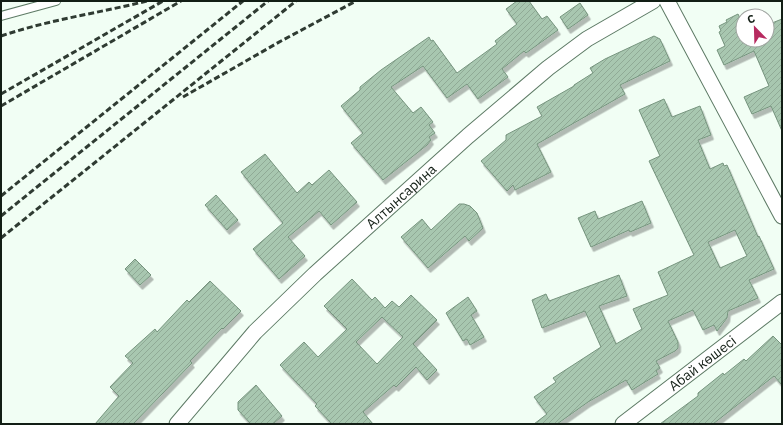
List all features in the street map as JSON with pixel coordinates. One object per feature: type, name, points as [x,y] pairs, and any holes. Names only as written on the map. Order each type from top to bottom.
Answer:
[{"type":"street","name":"Алтынсарина","points":[[177,424],[255,332],[315,274],[468,136],[548,68],[587,39],[653,1]]},
{"type":"street","points":[[667,1],[782,216]]},
{"type":"street","name":"Абай көшесі","points":[[623,424],[782,302]]},
{"type":"lane","points":[[1,16],[56,1]]},
{"type":"building","points":[[517,1],[529,1],[542,19],[547,16],[558,30],[526,53],[524,51],[502,69],[508,77],[478,99],[467,84],[447,98],[423,66],[391,87],[413,113],[421,107],[433,122],[429,125],[435,133],[429,137],[431,140],[427,145],[383,180],[351,143],[363,133],[341,106],[360,90],[360,87],[381,70],[429,37],[431,41],[433,40],[457,73],[497,44],[495,41],[517,24],[506,9]]},
{"type":"building","points":[[580,3],[588,15],[568,29],[560,17]]},
{"type":"building","points":[[735,16],[735,48],[775,48],[775,22],[782,19],[782,131],[771,106],[752,114],[744,97],[769,86],[754,51],[724,65],[717,50],[725,46],[719,32],[721,31],[719,26],[727,22],[726,20]]},
{"type":"building","points":[[654,36],[660,39],[670,61],[620,85],[625,94],[537,144],[551,172],[515,190],[513,185],[507,191],[481,161],[506,140],[506,135],[542,116],[537,107],[574,86],[593,73],[590,68],[605,59]]},
{"type":"building","points":[[664,99],[672,117],[700,106],[711,135],[698,140],[710,169],[723,163],[724,166],[727,165],[758,237],[759,236],[774,269],[749,280],[758,298],[728,311],[727,318],[717,331],[714,325],[703,330],[693,310],[668,321],[678,342],[678,348],[656,361],[660,368],[656,371],[658,374],[632,390],[626,380],[588,402],[557,424],[534,424],[547,414],[534,397],[556,382],[553,378],[601,347],[585,311],[542,328],[532,300],[546,294],[549,301],[619,275],[627,296],[599,306],[616,344],[642,329],[633,309],[668,295],[658,272],[694,255],[649,161],[660,156],[639,110]],"holes":[[[735,230],[747,256],[720,268],[708,242]]]},
{"type":"building","points":[[265,154],[297,193],[309,182],[312,185],[329,170],[357,202],[331,225],[319,211],[288,237],[305,256],[279,279],[253,249],[283,223],[241,172]]},
{"type":"building","points":[[216,195],[238,220],[227,230],[205,205]]},
{"type":"building","points":[[642,201],[651,223],[630,232],[629,230],[591,247],[578,218],[595,211],[598,219]]},
{"type":"building","points":[[459,204],[470,206],[477,213],[483,228],[469,241],[465,236],[428,268],[401,237],[422,219],[431,230]]},
{"type":"building","points":[[135,259],[151,275],[140,285],[125,269]]},
{"type":"building","points":[[352,279],[372,300],[375,297],[385,308],[392,301],[399,307],[411,295],[437,320],[413,344],[437,370],[427,380],[416,367],[396,387],[394,385],[363,412],[373,424],[332,424],[315,406],[317,404],[280,365],[304,342],[318,357],[347,329],[324,306]],"holes":[[[382,317],[403,337],[377,364],[356,342]]]},
{"type":"building","points":[[210,281],[241,311],[190,361],[192,363],[133,424],[95,424],[119,396],[110,387],[133,363],[125,356],[155,329],[157,332],[187,300],[189,302]]},
{"type":"building","points":[[468,297],[477,311],[471,315],[484,337],[470,345],[467,339],[463,341],[446,313]]},
{"type":"building","points":[[773,336],[782,345],[782,385],[774,376],[713,424],[660,424],[698,396],[698,393],[723,373],[724,375],[744,359],[746,361]]},
{"type":"building","points":[[256,385],[282,416],[273,424],[251,424],[238,410],[238,402]]},
{"type":"railway","points":[[1,36],[55,21],[147,1]]},
{"type":"railway","points":[[1,94],[163,1]]},
{"type":"railway","points":[[1,106],[181,1]]},
{"type":"railway","points":[[1,196],[243,1]]},
{"type":"railway","points":[[1,216],[268,1]]},
{"type":"railway","points":[[1,238],[296,1]]},
{"type":"railway","points":[[183,97],[281,41],[356,1]]}]
